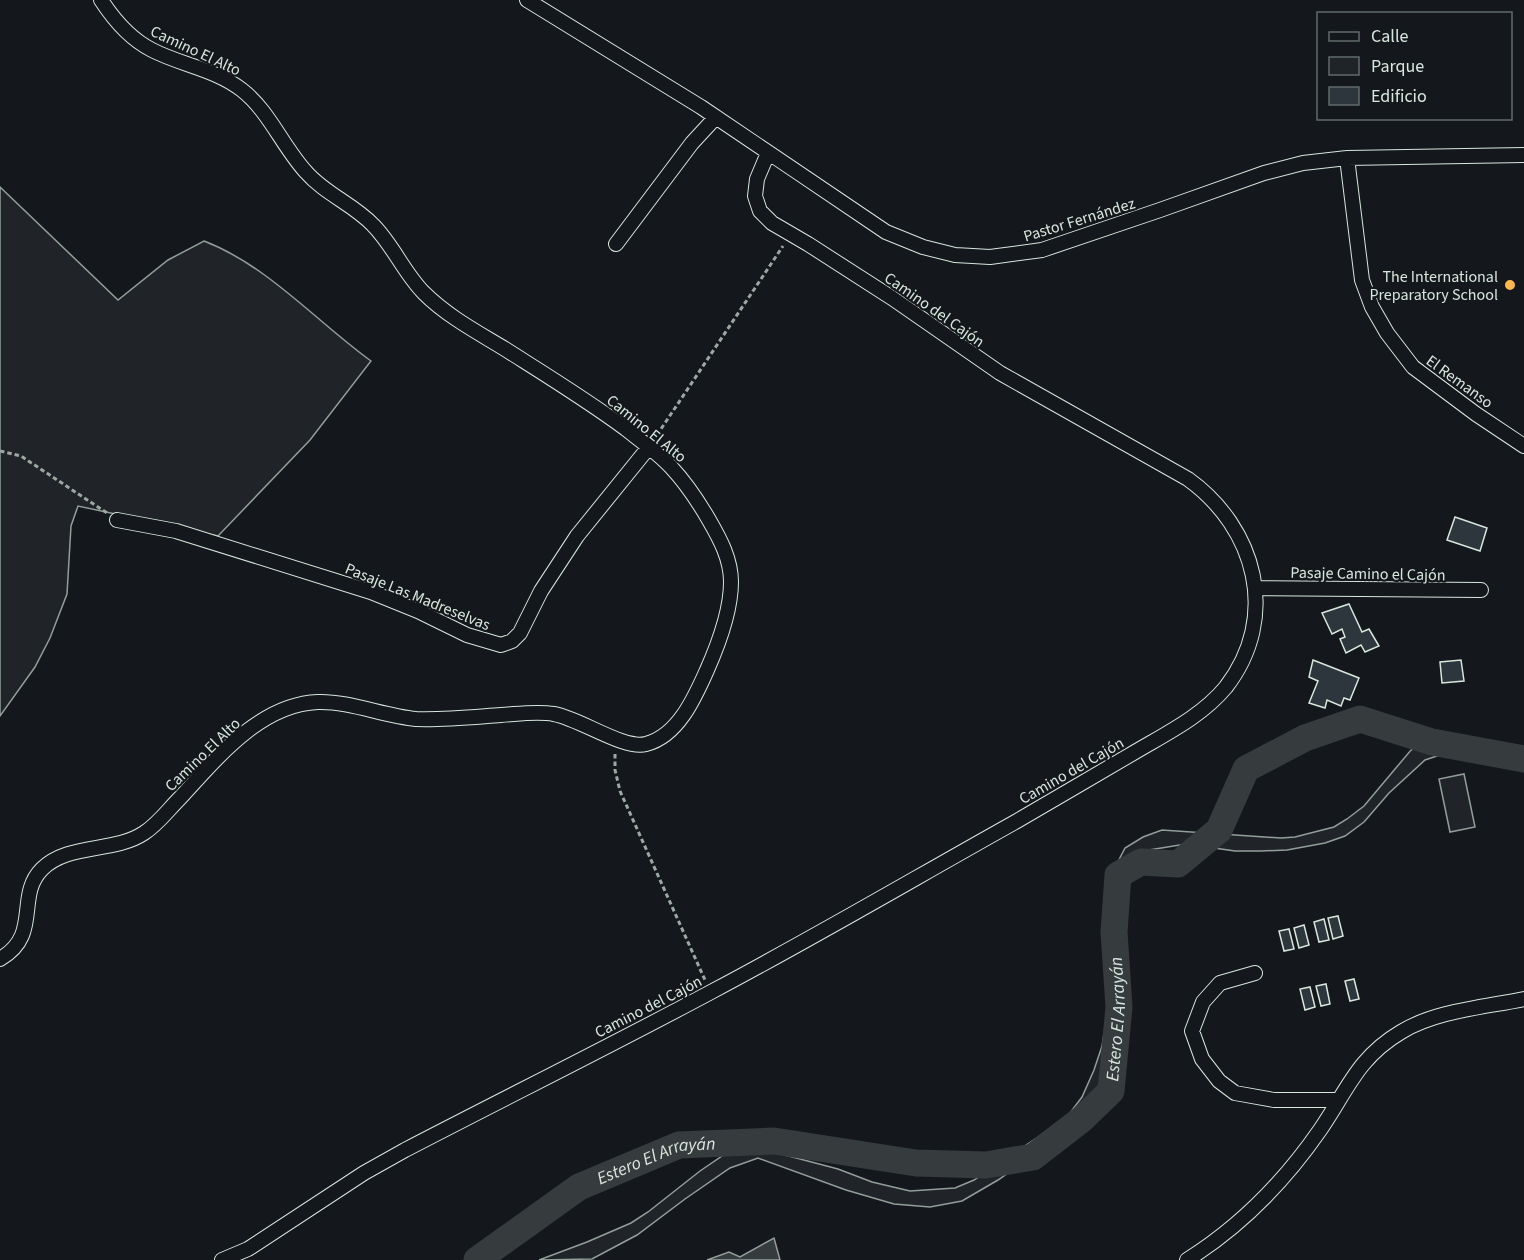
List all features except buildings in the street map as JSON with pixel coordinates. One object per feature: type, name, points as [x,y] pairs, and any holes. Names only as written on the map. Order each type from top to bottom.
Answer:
[{"type":"street","name":"Camino El Alto","points":[[0,960],[15,948],[22,936],[28,916],[30,891],[36,877],[46,866],[67,855],[124,843],[145,832],[162,818],[212,763],[245,734],[278,711],[292,706],[306,703],[331,703],[416,719],[531,713],[553,714],[586,724],[632,745],[645,744],[658,738],[687,710],[708,668],[724,623],[731,591],[728,559],[715,530],[679,476],[649,447],[594,406],[462,323],[434,302],[415,284],[370,222],[324,189],[305,171],[260,108],[244,91],[219,75],[159,53],[139,43],[123,28],[101,0]]},
{"type":"street","name":"Pastor Fernández","points":[[527,0],[716,117],[869,222],[895,236],[939,252],[971,257],[1026,253],[1059,246],[1283,167],[1347,158],[1524,155]]},
{"type":"street","points":[[616,244],[692,142],[716,117]]},
{"type":"street","name":"Camino del Cajón","points":[[222,1260],[248,1248],[405,1149],[711,993],[912,882],[1083,783],[1203,709],[1227,685],[1244,655],[1254,622],[1255,588],[1242,540],[1225,512],[1202,489],[1188,479],[1000,373],[892,298],[765,218],[757,204],[757,179],[768,153]]},
{"type":"street","name":"El Remanso","points":[[1347,158],[1362,280],[1372,307],[1387,333],[1413,367],[1524,446]]},
{"type":"street","name":"Pasaje Las Madreselvas","points":[[117,520],[176,531],[371,592],[418,611],[467,635],[501,645],[512,641],[520,633],[541,591],[572,543],[649,447]]},
{"type":"street","name":"Pasaje Camino el Cajón","points":[[1255,588],[1481,590]]},
{"type":"street","points":[[1255,973],[1220,983],[1203,1002],[1192,1031],[1202,1059],[1219,1081],[1235,1093],[1274,1100],[1340,1100]]},
{"type":"street","points":[[1187,1260],[1232,1229],[1257,1207],[1302,1156],[1340,1100],[1354,1074],[1376,1049],[1403,1030],[1434,1018],[1524,999]]},
{"type":"path","points":[[649,447],[790,234]]},
{"type":"path","points":[[0,451],[21,456],[117,520]]},
{"type":"path","points":[[617,740],[615,770],[620,791],[711,993]]},
{"type":"green space","points":[[0,187],[118,300],[168,260],[204,241],[227,251],[270,279],[371,361],[310,440],[218,536],[78,506],[71,526],[67,594],[50,638],[35,667],[0,716]]},
{"type":"green space","points":[[1448,739],[1524,748],[1524,760],[1449,752],[1425,760],[1389,793],[1364,822],[1345,836],[1325,843],[1287,850],[1261,851],[1235,851],[1186,844],[1149,850],[1133,861],[1127,870],[1116,899],[1122,944],[1122,980],[1109,1065],[1100,1089],[1085,1116],[1066,1133],[998,1180],[962,1201],[930,1207],[894,1204],[846,1190],[758,1158],[730,1168],[637,1235],[592,1259],[539,1260],[631,1223],[700,1171],[741,1145],[838,1169],[872,1182],[910,1191],[955,1188],[974,1180],[1070,1113],[1082,1097],[1102,1046],[1111,989],[1104,921],[1108,881],[1125,848],[1143,837],[1162,830],[1281,838],[1295,837],[1334,827],[1364,806],[1411,750],[1424,744]]},
{"type":"green space","points":[[1464,774],[1475,827],[1450,832],[1439,779]]},
{"type":"shaded area","points":[[774,1238],[780,1260],[707,1260],[729,1252],[740,1257]]},
{"type":"waterway","name":"Estero El Arrayán","points":[[477,1260],[579,1187],[679,1145],[774,1141],[916,1163],[986,1165],[1033,1157],[1082,1119],[1111,1091],[1119,1007],[1114,932],[1118,875],[1141,862],[1178,864],[1219,830],[1246,769],[1305,738],[1360,719],[1432,742],[1524,759]]},
{"type":"place","name":"The International Preparatory School","points":[[1510,285]]}]
